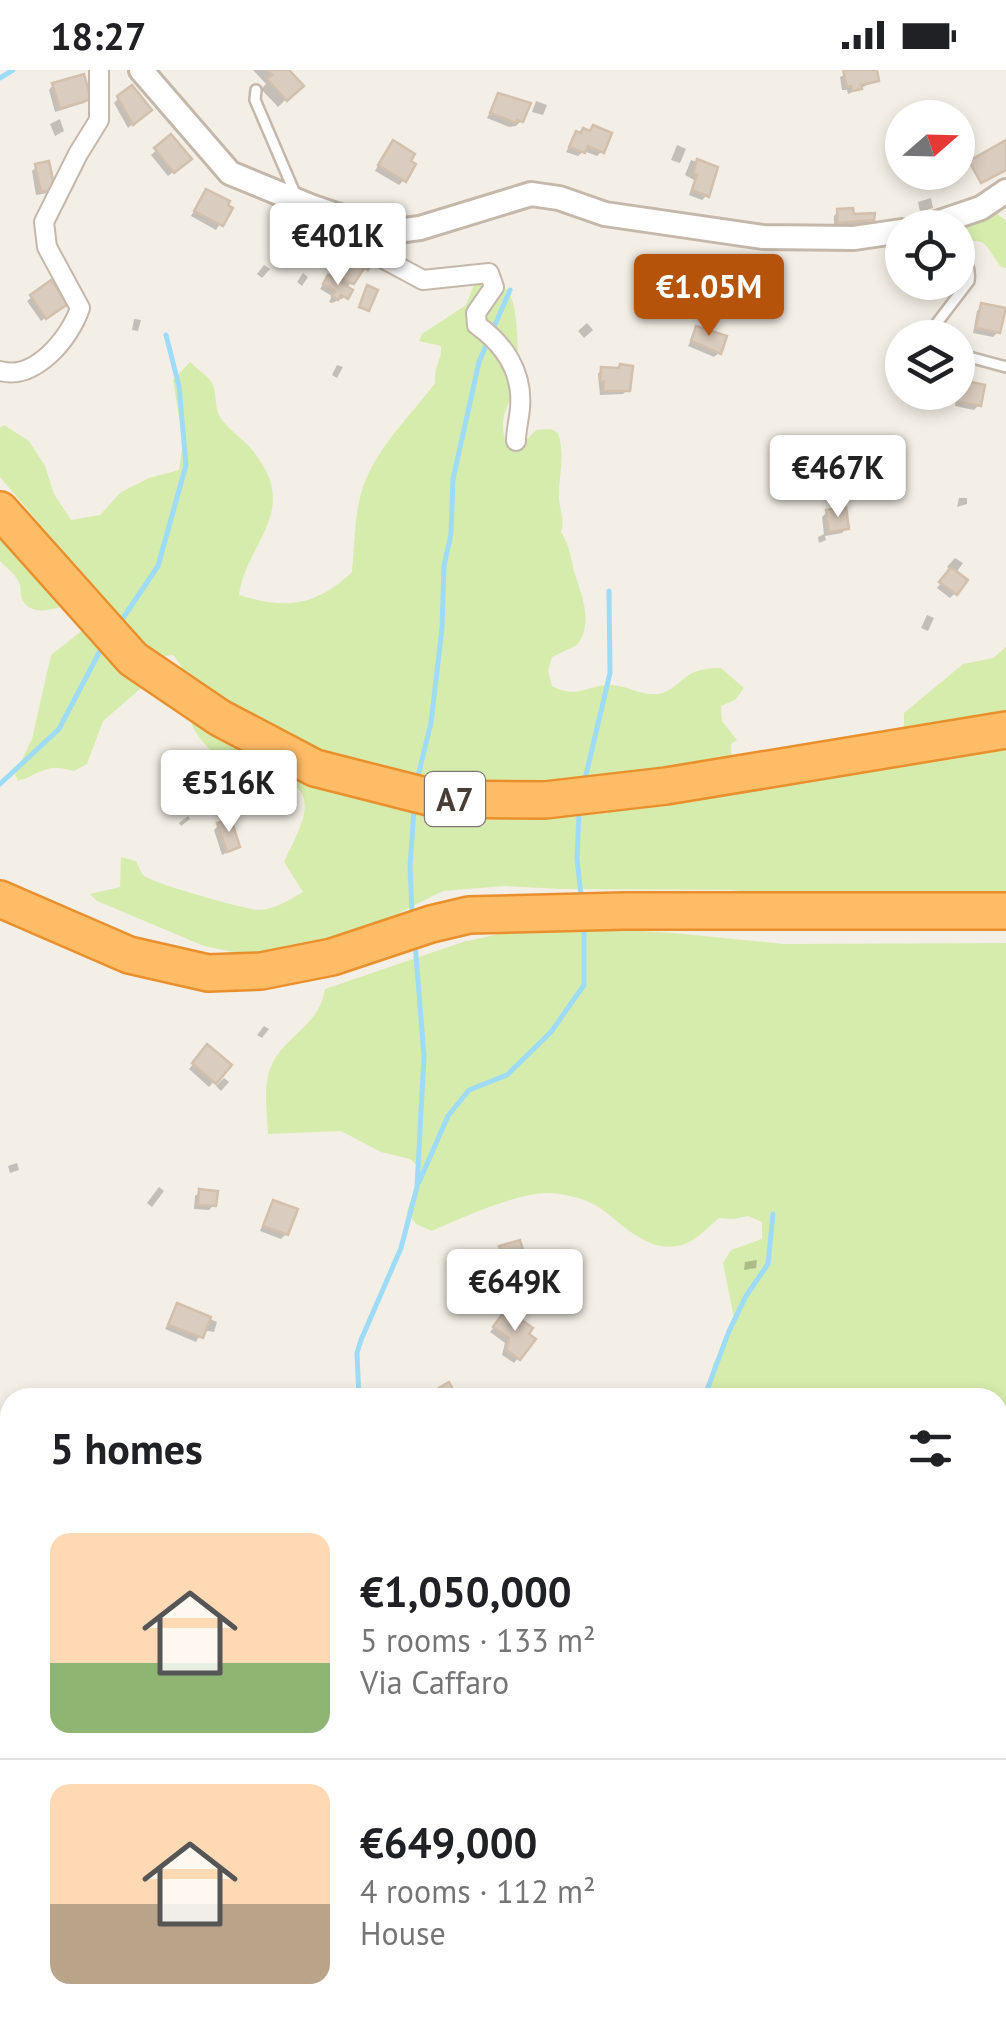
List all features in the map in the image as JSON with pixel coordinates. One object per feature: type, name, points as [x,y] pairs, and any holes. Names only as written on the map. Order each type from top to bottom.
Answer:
[{"type":"highway","name":"A7","points":[[0,510],[133,659],[220,718],[316,768],[436,799],[546,800],[666,786],[1006,730]]},
{"type":"highway","points":[[0,898],[128,955],[208,973],[261,971],[332,956],[469,915],[1006,911]]},
{"type":"street","points":[[0,371],[11,374],[34,368],[75,323],[80,308],[48,247],[44,222],[99,120],[100,70]]},
{"type":"street","points":[[140,70],[230,173],[374,228],[420,228],[530,194],[559,198],[605,214],[763,237],[854,238],[885,234]]},
{"type":"street","points":[[974,210],[1006,190]]},
{"type":"street","points":[[304,204],[342,236],[423,280],[489,272],[494,287],[476,313],[477,325],[501,344],[518,376],[516,441]]},
{"type":"lane","points":[[256,90],[255,100],[304,204]]},
{"type":"lane","points":[[975,359],[1006,367]]},
{"type":"green space","points":[[994,211],[1006,221],[1006,268],[1001,267],[984,244],[975,241],[975,220]]},
{"type":"green space","points":[[475,282],[503,287],[514,307],[520,384],[505,412],[506,442],[520,447],[536,430],[551,429],[558,433],[560,442],[561,532],[569,549],[586,620],[577,645],[552,657],[548,671],[552,686],[576,692],[612,685],[658,694],[697,671],[721,668],[744,688],[735,700],[721,706],[722,721],[737,740],[731,744],[732,770],[904,752],[904,713],[963,664],[993,658],[1006,647],[1006,901],[850,900],[729,890],[504,886],[443,891],[351,937],[277,952],[243,954],[204,946],[97,901],[90,894],[120,887],[121,857],[136,861],[143,875],[150,879],[198,895],[258,910],[281,904],[303,892],[284,862],[305,805],[303,796],[292,784],[230,763],[202,741],[189,715],[185,676],[173,655],[165,656],[147,683],[103,721],[87,764],[74,771],[48,769],[18,781],[15,774],[32,739],[51,655],[88,626],[104,602],[95,590],[48,610],[29,608],[21,598],[19,581],[0,561],[0,528],[85,582],[0,477],[0,428],[4,425],[29,441],[71,520],[100,515],[121,492],[149,478],[179,470],[183,441],[173,380],[190,362],[212,383],[219,415],[255,454],[269,479],[273,496],[266,528],[243,577],[239,595],[271,603],[300,602],[326,592],[352,572],[357,513],[366,479],[389,441],[435,383],[441,346],[419,341],[422,334],[466,305]]},
{"type":"green space","points":[[539,925],[784,944],[1006,943],[1006,1388],[709,1388],[713,1364],[735,1323],[723,1263],[731,1250],[762,1239],[762,1222],[748,1216],[719,1218],[687,1243],[670,1247],[647,1242],[589,1202],[549,1193],[506,1201],[432,1231],[416,1224],[407,1212],[421,1169],[410,1159],[381,1152],[341,1131],[268,1134],[266,1094],[271,1066],[317,1011],[325,989],[463,942]]},
{"type":"building","points":[[267,70],[289,70],[304,86],[287,101],[267,79],[272,75]]},
{"type":"building","points":[[843,70],[877,70],[879,81],[852,91],[851,86],[847,87]]},
{"type":"building","points":[[84,74],[91,99],[60,109],[52,83]]},
{"type":"building","points":[[132,85],[152,110],[133,125],[117,96]]},
{"type":"building","points":[[498,93],[531,103],[523,122],[490,113]]},
{"type":"building","points":[[593,125],[612,133],[604,153],[588,146],[585,153],[569,147],[576,131],[590,131]]},
{"type":"building","points":[[171,134],[192,159],[174,173],[154,148]]},
{"type":"building","points":[[393,140],[415,154],[411,161],[416,164],[406,182],[378,165]]},
{"type":"building","points":[[1006,140],[1006,170],[981,183],[975,172],[975,158]]},
{"type":"building","points":[[697,159],[718,167],[709,197],[692,190]]},
{"type":"building","points":[[49,161],[55,189],[41,192],[35,164]]},
{"type":"building","points":[[206,189],[230,201],[228,205],[233,208],[223,226],[194,211]]},
{"type":"building","points":[[853,208],[854,214],[875,213],[874,220],[838,223],[837,209]]},
{"type":"building","points":[[306,218],[336,237],[332,242],[316,234],[311,240],[297,230]]},
{"type":"building","points":[[340,252],[357,263],[363,253],[374,260],[354,284],[330,271]]},
{"type":"building","points":[[328,275],[353,290],[348,299],[332,296],[335,291],[323,284]]},
{"type":"building","points":[[51,280],[68,304],[46,319],[30,295]]},
{"type":"building","points":[[367,285],[378,290],[369,311],[359,307]]},
{"type":"building","points":[[981,303],[1006,308],[1000,333],[976,328]]},
{"type":"building","points":[[696,326],[727,336],[721,354],[691,341]]},
{"type":"building","points":[[620,364],[633,366],[630,391],[603,391],[601,367],[619,368]]},
{"type":"building","points":[[975,383],[985,385],[981,406],[975,405]]},
{"type":"building","points":[[846,507],[849,529],[829,532],[826,510]]},
{"type":"building","points":[[951,567],[968,580],[957,595],[939,582]]},
{"type":"building","points":[[231,819],[240,847],[227,852],[217,823]]},
{"type":"building","points":[[207,1044],[232,1065],[216,1084],[192,1063]]},
{"type":"building","points":[[199,1189],[218,1191],[216,1206],[198,1205]]},
{"type":"building","points":[[273,1200],[298,1209],[288,1235],[263,1226]]},
{"type":"building","points":[[520,1240],[530,1273],[509,1279],[499,1246]]},
{"type":"building","points":[[177,1303],[211,1317],[203,1338],[168,1325]]},
{"type":"building","points":[[506,1309],[533,1328],[529,1334],[536,1339],[520,1360],[506,1350],[509,1338],[493,1327]]},
{"type":"waterway","points":[[0,78],[13,70]]},
{"type":"waterway","points":[[417,780],[431,723],[453,479],[479,362],[510,290]]},
{"type":"waterway","points":[[119,624],[158,566],[186,465],[179,386],[166,335]]},
{"type":"waterway","points":[[585,779],[610,673],[609,591]]},
{"type":"waterway","points":[[0,784],[59,729],[101,649]]},
{"type":"waterway","points":[[412,913],[414,810]]},
{"type":"waterway","points":[[579,813],[577,859],[581,895]]},
{"type":"waterway","points":[[419,1182],[448,1116],[469,1090],[507,1075],[551,1032],[584,985],[584,929]]},
{"type":"waterway","points":[[359,1388],[357,1353],[401,1248],[417,1187],[424,1056],[415,943]]},
{"type":"waterway","points":[[708,1388],[746,1296],[768,1264],[773,1214]]}]
